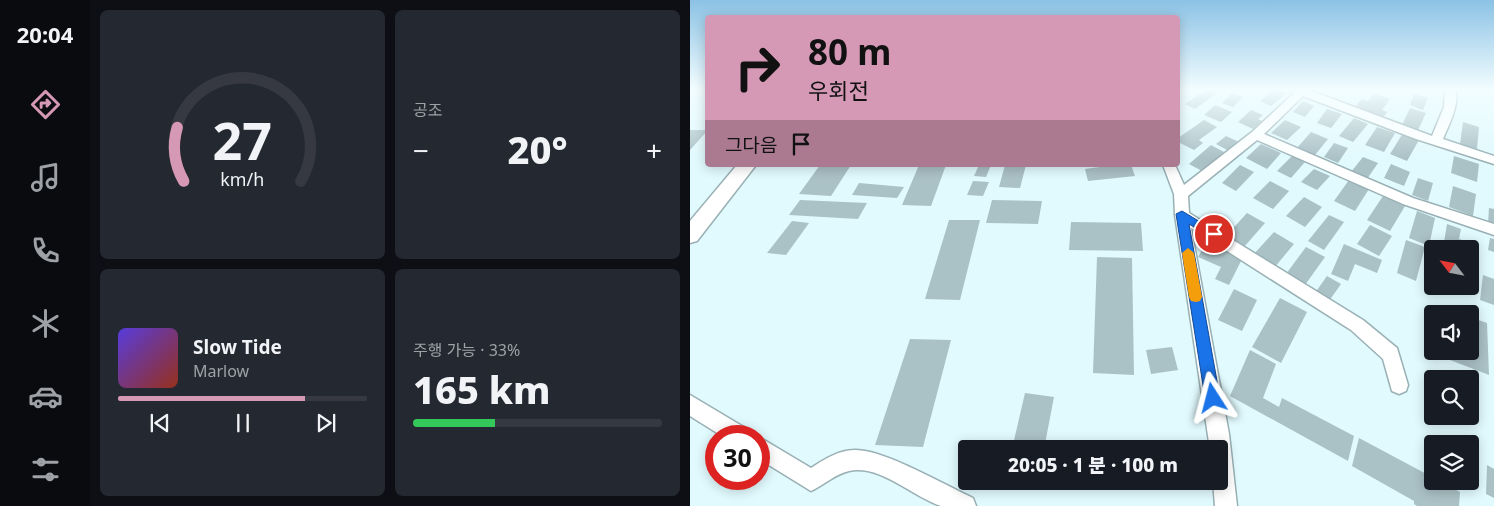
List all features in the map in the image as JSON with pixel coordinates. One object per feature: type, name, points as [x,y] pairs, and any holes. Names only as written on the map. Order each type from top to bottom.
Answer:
[{"type":"main road","points":[[690,235],[745,167]]},
{"type":"street","points":[[1181,194],[1256,135],[1277,113]]},
{"type":"street","points":[[1358,113],[1436,142],[1494,160]]},
{"type":"street","points":[[1436,142],[1447,113]]},
{"type":"street","points":[[1256,135],[1408,201],[1494,230]]},
{"type":"street","points":[[1170,167],[1181,194],[1182,214],[1219,434],[1226,506]]},
{"type":"street","points":[[1182,214],[1357,325],[1391,354],[1399,385]]},
{"type":"street","points":[[690,405],[722,425]]},
{"type":"street","points":[[770,454],[811,480],[837,465],[854,460],[877,464],[965,506]]},
{"type":"building","points":[[1207,113],[1231,113],[1221,122],[1204,115]]},
{"type":"building","points":[[1248,113],[1263,115],[1258,119],[1262,121],[1253,129],[1238,122]]},
{"type":"building","points":[[1294,113],[1309,113],[1305,117]]},
{"type":"building","points":[[1324,113],[1342,114],[1331,128],[1317,123]]},
{"type":"building","points":[[1371,113],[1387,113],[1384,116]]},
{"type":"building","points":[[1408,113],[1426,113],[1418,130],[1402,125]]},
{"type":"building","points":[[1354,118],[1368,124],[1353,142],[1339,136]]},
{"type":"building","points":[[1204,120],[1217,127],[1199,140],[1203,143],[1194,150],[1180,143],[1180,137]]},
{"type":"building","points":[[1285,120],[1301,127],[1287,140],[1271,133]]},
{"type":"building","points":[[1463,122],[1479,127],[1477,149],[1460,144]]},
{"type":"building","points":[[1377,127],[1395,133],[1384,152],[1365,145]]},
{"type":"building","points":[[690,130],[705,130],[705,133],[690,150]]},
{"type":"building","points":[[1311,132],[1328,139],[1315,155],[1297,148]]},
{"type":"building","points":[[1403,133],[1419,140],[1407,161],[1390,154]]},
{"type":"building","points":[[1226,136],[1239,142],[1229,151],[1216,144]]},
{"type":"building","points":[[1334,143],[1348,148],[1338,163],[1324,157]]},
{"type":"building","points":[[1261,144],[1281,153],[1267,169],[1246,158]]},
{"type":"building","points":[[1211,145],[1224,152],[1202,171],[1189,164]]},
{"type":"building","points":[[1292,156],[1305,162],[1291,178],[1277,171]]},
{"type":"building","points":[[1454,156],[1479,164],[1477,182],[1451,173]]},
{"type":"building","points":[[1363,157],[1378,163],[1367,179],[1351,172]]},
{"type":"building","points":[[1391,164],[1410,172],[1404,186],[1384,178]]},
{"type":"building","points":[[1240,165],[1254,172],[1236,191],[1222,183]]},
{"type":"building","points":[[819,167],[850,167],[831,196],[799,194]]},
{"type":"building","points":[[918,167],[945,167],[931,206],[902,205]]},
{"type":"building","points":[[978,167],[990,167],[986,177],[974,176]]},
{"type":"building","points":[[1004,167],[1025,167],[1020,188],[999,187]]},
{"type":"building","points":[[1132,167],[1135,176],[1088,181],[1085,169]]},
{"type":"building","points":[[1314,169],[1330,176],[1317,190],[1301,182]]},
{"type":"building","points":[[1418,178],[1433,183],[1428,201],[1412,195]]},
{"type":"building","points":[[1349,180],[1369,189],[1355,211],[1334,201]]},
{"type":"building","points":[[973,181],[989,182],[983,196],[967,195]]},
{"type":"building","points":[[1270,181],[1289,191],[1273,209],[1253,198]]},
{"type":"building","points":[[859,183],[904,187],[897,198],[852,195]]},
{"type":"building","points":[[1453,186],[1476,194],[1473,216],[1449,207]]},
{"type":"building","points":[[1383,196],[1405,206],[1390,231],[1367,220]]},
{"type":"building","points":[[1304,197],[1322,207],[1305,227],[1286,216]]},
{"type":"building","points":[[800,200],[867,203],[858,219],[789,215]]},
{"type":"building","points":[[992,200],[1042,201],[1038,224],[986,223]]},
{"type":"building","points":[[1489,208],[1494,209],[1494,226],[1488,224]]},
{"type":"building","points":[[1417,211],[1435,218],[1430,240],[1424,240],[1424,244],[1409,238]]},
{"type":"building","points":[[1247,213],[1265,223],[1244,247],[1226,236]]},
{"type":"building","points":[[1329,215],[1344,222],[1324,250],[1308,241]]},
{"type":"building","points":[[949,220],[980,220],[960,300],[925,299]]},
{"type":"building","points":[[792,221],[809,223],[786,255],[767,253]]},
{"type":"building","points":[[1071,222],[1141,223],[1143,251],[1069,250]]},
{"type":"building","points":[[1447,224],[1461,229],[1459,239],[1462,240],[1444,240]]},
{"type":"building","points":[[1370,225],[1392,236],[1379,256],[1357,244]]},
{"type":"building","points":[[1274,232],[1294,244],[1274,268],[1253,255]]},
{"type":"building","points":[[1490,238],[1494,239],[1494,252],[1488,250]]},
{"type":"building","points":[[1406,240],[1424,247],[1416,281],[1397,273]]},
{"type":"building","points":[[1206,243],[1242,259],[1229,285],[1215,279],[1221,267],[1198,257]]},
{"type":"building","points":[[1344,244],[1382,260],[1377,273],[1355,264],[1348,281],[1331,274]]},
{"type":"building","points":[[1306,247],[1325,257],[1305,285],[1286,274]]},
{"type":"building","points":[[1097,257],[1132,258],[1134,375],[1093,373]]},
{"type":"building","points":[[1483,275],[1494,279],[1494,305],[1480,300]]},
{"type":"building","points":[[1327,276],[1341,284],[1329,301],[1315,293]]},
{"type":"building","points":[[1234,289],[1257,300],[1242,331],[1218,320]]},
{"type":"building","points":[[1280,298],[1307,312],[1281,363],[1252,347]]},
{"type":"building","points":[[1479,320],[1487,323],[1489,375],[1450,360],[1479,360]]},
{"type":"building","points":[[910,339],[951,340],[923,447],[875,445]]},
{"type":"building","points":[[1172,347],[1178,370],[1151,374],[1146,350]]},
{"type":"building","points":[[1250,350],[1276,364],[1263,398],[1279,407],[1282,398],[1354,436],[1348,461],[1230,396]]},
{"type":"building","points":[[1025,393],[1054,397],[1046,440],[1014,440]]},
{"type":"building","points":[[1359,438],[1424,473],[1424,490],[1456,490],[1460,492],[1459,506],[1417,506],[1414,504],[1414,501],[1352,466]]},
{"type":"building","points":[[1487,465],[1494,469],[1494,498],[1486,494]]},
{"type":"slow traffic","points":[[1188,253],[1196,297]]},
{"type":"route","points":[[1213,398],[1182,214],[1214,234]]}]
